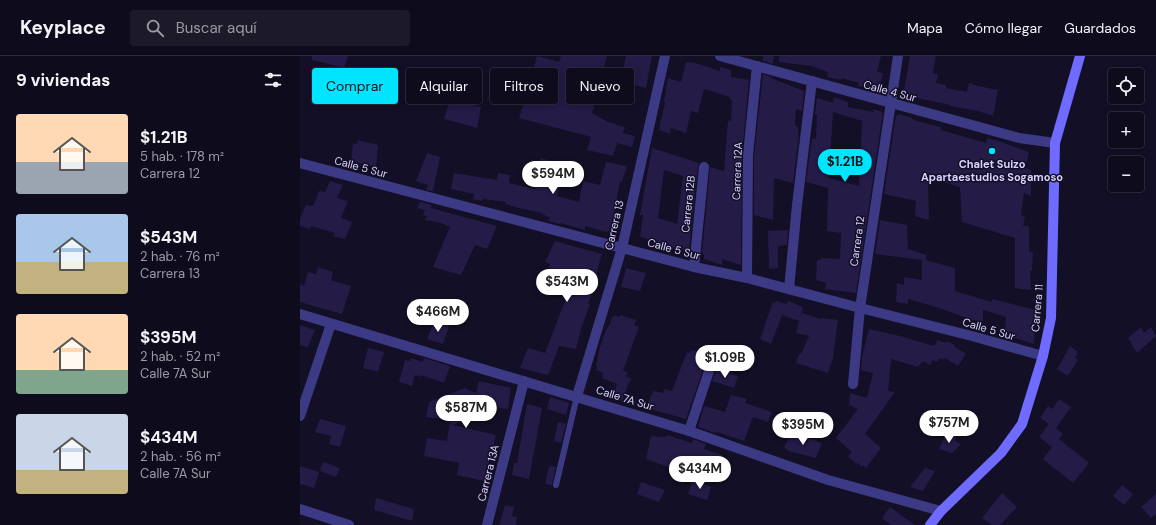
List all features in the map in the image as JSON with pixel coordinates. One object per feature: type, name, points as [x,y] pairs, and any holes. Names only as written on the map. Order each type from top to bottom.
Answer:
[{"type":"main road","name":"Carrera 11","points":[[930,525],[941,511],[1001,453],[1022,424],[1043,356],[1050,318],[1056,143],[1080,56]]},
{"type":"street","name":"Carrera 13","points":[[578,396],[622,248],[665,56]]},
{"type":"street","name":"Calle 4 Sur","points":[[720,56],[1019,138],[1056,143]]},
{"type":"street","points":[[890,103],[898,56]]},
{"type":"street","name":"Carrera 12A","points":[[747,278],[748,155],[757,66]]},
{"type":"street","points":[[790,289],[796,205],[812,81]]},
{"type":"street","name":"Carrera 12","points":[[853,384],[860,308],[890,103]]},
{"type":"street","name":"Calle 5 Sur","points":[[300,163],[694,267],[747,278],[972,336],[1043,356]]},
{"type":"street","name":"Carrera 12B","points":[[694,267],[704,167]]},
{"type":"street","name":"Calle 7A Sur","points":[[300,314],[689,430],[828,480],[941,511]]},
{"type":"street","points":[[300,416],[332,324]]},
{"type":"street","points":[[689,430],[713,359]]},
{"type":"street","name":"Carrera 13A","points":[[487,525],[524,380]]},
{"type":"street","points":[[300,509],[349,525]]},
{"type":"lane","points":[[556,485],[578,396]]},
{"type":"building","points":[[312,56],[348,56],[344,68],[312,60]]},
{"type":"building","points":[[537,56],[559,62],[561,56],[607,56],[604,68],[566,68],[566,104],[594,104],[592,113],[608,122],[625,127],[623,133],[635,136],[632,147],[617,143],[613,156],[587,150],[591,137],[519,118],[524,104],[558,104],[558,68],[533,68]]},
{"type":"building","points":[[626,56],[652,56],[646,88],[634,85],[634,68],[623,68]]},
{"type":"building","points":[[763,56],[774,56],[773,64],[763,61]]},
{"type":"building","points":[[779,56],[881,56],[877,72],[883,73],[879,90],[858,86],[859,83],[841,78],[841,80],[827,77],[828,72],[811,66],[779,62]]},
{"type":"building","points":[[910,56],[936,56],[933,73],[938,74],[936,83],[946,85],[946,88],[967,92],[969,83],[998,90],[993,116],[978,111],[903,95]]},
{"type":"building","points":[[686,62],[699,64],[720,71],[720,67],[731,70],[731,77],[749,80],[742,155],[741,265],[722,259],[722,265],[704,259],[704,254],[702,253],[710,167],[724,171],[728,120],[731,121],[732,100],[730,100],[730,97],[704,89],[698,113],[691,111],[686,133],[671,128],[670,134],[659,130],[665,103],[668,78],[681,82]]},
{"type":"building","points":[[763,74],[804,91],[802,111],[796,109],[795,125],[798,127],[799,135],[793,183],[774,178],[773,220],[754,215],[754,155]]},
{"type":"building","points":[[834,97],[848,102],[848,107],[873,112],[873,109],[883,112],[856,293],[825,289],[826,283],[816,280],[817,260],[821,260],[821,258],[840,259],[841,233],[827,231],[828,188],[806,182],[812,138],[816,139],[817,115],[815,114],[817,98],[833,103]],"holes":[[[833,112],[862,121],[859,186],[829,178]]]},
{"type":"building","points":[[448,104],[469,104],[481,107],[477,128],[444,119]]},
{"type":"building","points":[[898,114],[917,121],[941,127],[941,130],[986,143],[987,138],[1029,152],[1025,168],[1031,170],[1031,196],[1024,193],[1021,215],[1025,217],[1023,225],[1029,227],[1029,252],[1033,252],[1032,271],[1030,271],[1031,290],[1015,288],[1015,238],[962,222],[960,187],[928,177],[929,220],[915,216],[916,201],[884,194],[896,115],[898,116]]},
{"type":"building","points":[[358,140],[378,145],[376,167],[351,161],[353,143],[357,144]]},
{"type":"building","points":[[652,148],[699,163],[689,250],[654,245],[655,241],[640,237],[643,215],[640,215]],"holes":[[[664,170],[683,176],[677,224],[658,218]]]},
{"type":"building","points":[[427,153],[440,157],[433,191],[426,190],[428,185],[416,181]]},
{"type":"building","points":[[540,158],[564,164],[557,196],[579,202],[583,181],[600,185],[606,162],[627,166],[622,182],[620,181],[612,224],[620,226],[620,228],[606,232],[585,226],[585,230],[548,221],[550,217],[545,216],[542,213],[505,204],[506,202],[473,199],[474,194],[451,189],[454,173],[497,180],[498,173],[510,175],[509,183],[535,189]]},
{"type":"building","points":[[330,181],[343,185],[337,198],[348,201],[341,218],[352,222],[345,239],[333,236],[335,233],[311,226],[310,229],[300,226],[300,219],[306,205],[313,206],[319,191],[325,192]]},
{"type":"building","points":[[420,202],[432,205],[431,208],[497,226],[487,249],[475,245],[461,275],[433,267],[450,227],[441,223],[425,220],[427,216],[423,215],[425,210],[417,208]]},
{"type":"building","points":[[880,220],[907,225],[908,249],[927,255],[926,260],[955,268],[955,291],[992,302],[992,299],[1036,310],[1034,344],[1005,335],[1006,317],[983,310],[983,322],[969,319],[908,299],[908,304],[896,302],[897,283],[904,285],[904,277],[922,280],[922,260],[875,254]]},
{"type":"building","points":[[788,230],[787,245],[778,246],[778,268],[769,269],[768,231]]},
{"type":"building","points":[[555,241],[602,254],[596,274],[597,280],[588,304],[590,304],[576,349],[559,346],[548,375],[520,368],[528,348],[545,353],[576,276],[549,268],[550,264],[545,262]]},
{"type":"building","points":[[318,267],[333,272],[331,280],[351,286],[342,314],[300,302],[300,284],[304,286],[308,272],[316,274]]},
{"type":"building","points":[[626,268],[646,273],[640,291],[621,287]]},
{"type":"building","points":[[776,301],[787,304],[788,301],[803,307],[800,319],[802,313],[821,319],[838,320],[833,358],[828,373],[796,363],[799,354],[801,354],[809,336],[796,333],[799,321],[782,315],[771,344],[760,339],[773,302],[775,303]]},
{"type":"building","points":[[614,315],[619,317],[620,315],[636,320],[634,325],[639,327],[623,371],[628,372],[626,377],[631,378],[622,401],[612,398],[617,384],[602,378],[603,373],[596,370],[600,347],[606,330]]},
{"type":"building","points":[[434,321],[449,326],[443,344],[427,339]]},
{"type":"building","points":[[300,325],[315,330],[308,347],[300,345]]},
{"type":"building","points":[[1141,327],[1144,333],[1151,327],[1156,336],[1137,353],[1128,338]]},
{"type":"building","points":[[869,329],[934,346],[938,340],[945,343],[946,341],[955,345],[954,346],[966,354],[958,366],[945,358],[944,360],[940,358],[937,362],[933,360],[930,365],[923,361],[918,367],[891,359],[888,391],[895,392],[865,434],[881,448],[866,468],[863,465],[862,467],[858,463],[857,464],[848,457],[852,452],[836,438],[858,409],[849,405],[850,393],[867,398],[873,373],[861,370],[862,357]]},
{"type":"building","points":[[1070,346],[1078,352],[1075,358],[1078,360],[1068,376],[1057,369]]},
{"type":"building","points":[[368,348],[384,352],[378,372],[363,368]]},
{"type":"building","points":[[692,350],[708,355],[686,419],[646,408],[653,391],[663,393],[664,389],[672,391],[687,352],[690,353]]},
{"type":"building","points":[[411,358],[423,362],[424,358],[450,366],[444,383],[421,375],[421,377],[415,375],[412,386],[399,382],[405,360],[410,361]]},
{"type":"building","points":[[716,370],[738,376],[734,388],[712,381]]},
{"type":"building","points":[[479,381],[511,388],[508,409],[499,408],[498,405],[481,399],[477,416],[453,425],[496,435],[484,481],[457,475],[459,463],[424,456],[427,438],[447,441],[450,420],[426,417],[429,402],[465,388],[476,393]]},
{"type":"building","points":[[731,395],[747,399],[745,403],[772,412],[768,422],[753,417],[744,441],[698,427],[704,406],[725,412]]},
{"type":"building","points":[[550,397],[569,403],[566,415],[547,409]]},
{"type":"building","points":[[1059,399],[1071,407],[1056,428],[1063,434],[1059,439],[1089,463],[1073,483],[1043,459],[1052,447],[1039,437],[1049,424],[1040,418],[1048,406],[1052,409]]},
{"type":"building","points":[[527,404],[542,408],[529,479],[512,475],[514,463],[517,463]]},
{"type":"building","points":[[320,419],[346,426],[340,447],[329,444],[331,436],[315,432]]},
{"type":"building","points":[[558,422],[566,424],[561,443],[554,441]]},
{"type":"building","points":[[792,432],[807,442],[809,438],[822,443],[816,458],[789,451],[784,447]]},
{"type":"building","points":[[946,433],[956,436],[955,441],[961,444],[952,453],[939,449]]},
{"type":"building","points":[[667,435],[692,443],[693,439],[706,444],[704,449],[722,455],[718,468],[700,461],[697,468],[678,460],[674,469],[646,459],[651,436],[666,437]]},
{"type":"building","points":[[323,462],[340,468],[336,477],[320,471]]},
{"type":"building","points":[[300,466],[319,472],[314,488],[300,484]]},
{"type":"building","points":[[549,466],[556,467],[552,485],[545,484]]},
{"type":"building","points":[[925,468],[935,471],[923,491],[910,487]]},
{"type":"building","points":[[693,480],[711,487],[707,500],[688,494]]},
{"type":"building","points":[[641,482],[665,490],[659,502],[637,494]]},
{"type":"building","points":[[1122,485],[1133,494],[1124,505],[1113,496]]},
{"type":"building","points":[[1002,493],[1017,507],[1000,525],[992,525],[982,518]]},
{"type":"building","points":[[1156,494],[1156,514],[1151,518],[1141,507]]},
{"type":"building","points":[[376,498],[414,509],[412,521],[374,510]]},
{"type":"building","points":[[505,505],[514,507],[512,516],[517,517],[516,525],[499,525]]},
{"type":"building","points":[[890,507],[915,525],[891,525],[882,518]]},
{"type":"place","name":"Chalet Suizo Apartaestudios Sogamoso","points":[[992,151]]}]
